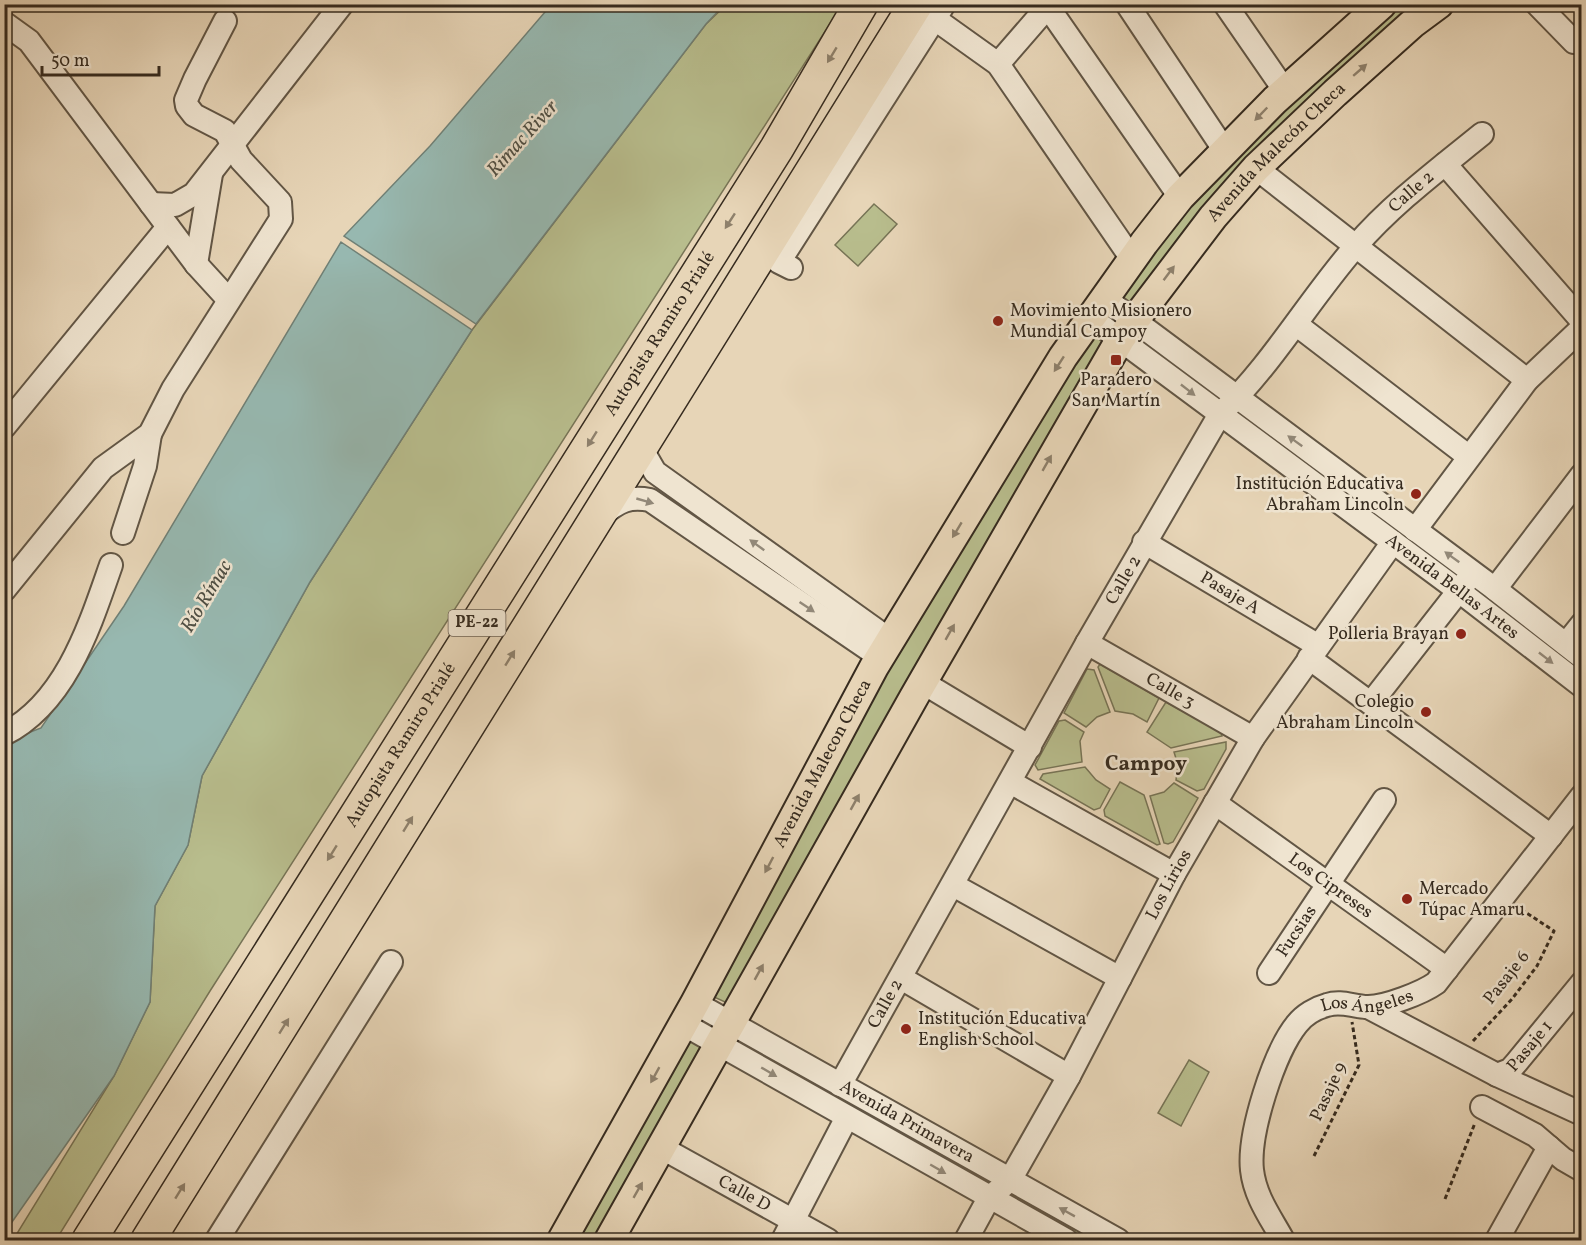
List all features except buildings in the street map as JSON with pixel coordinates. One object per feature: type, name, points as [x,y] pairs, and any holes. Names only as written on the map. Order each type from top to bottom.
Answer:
[{"type":"highway","name":"Autopista Ramiro Prialé","points":[[89,1240],[777,148],[861,4]]},
{"type":"highway","name":"PE-22","points":[[148,1240],[643,440],[932,10]]},
{"type":"main road","name":"Avenida Malecón Checa","points":[[1097,308],[1180,197],[1285,91],[1382,4]]},
{"type":"main road","name":"Avenida Malecón Checa","points":[[1127,329],[1213,217],[1256,168],[1335,93],[1412,24],[1438,4]]},
{"type":"main road","name":"Avenida Malecon Checa","points":[[562,1240],[689,1013],[885,648],[1034,402],[1097,308]]},
{"type":"main road","points":[[609,1240],[922,682],[1127,329]]},
{"type":"street","points":[[151,204],[164,206],[185,201],[342,4]]},
{"type":"street","points":[[1127,4],[1225,151]]},
{"type":"street","points":[[1225,4],[1285,91]]},
{"type":"street","points":[[1537,4],[1574,42]]},
{"type":"street","points":[[998,64],[1047,5],[1180,197]]},
{"type":"street","points":[[791,268],[779,262],[932,10],[998,64],[1132,259]]},
{"type":"street","points":[[123,533],[145,466],[150,434],[173,389],[228,299],[282,219],[283,211],[280,202],[242,160],[218,126],[194,115],[187,106],[186,100],[225,21]]},
{"type":"street","points":[[4,23],[29,41],[168,228],[196,264],[228,299]]},
{"type":"street","name":"Calle 2","points":[[840,1085],[1144,542],[1220,414],[1237,398],[1297,325],[1355,248],[1378,223],[1482,134]]},
{"type":"street","points":[[1445,164],[1581,321]]},
{"type":"street","points":[[1256,168],[1355,248],[1527,380]]},
{"type":"street","points":[[196,264],[212,170]]},
{"type":"street","points":[[4,427],[168,228]]},
{"type":"street","name":"Avenida Bellas Artes","points":[[1097,308],[1237,398],[1574,650]]},
{"type":"street","points":[[1297,325],[1468,456]]},
{"type":"street","points":[[1415,530],[1468,456],[1527,380],[1581,328]]},
{"type":"street","name":"Avenida Bellas Artes","points":[[1127,329],[1220,414],[1459,591],[1581,686]]},
{"type":"street","points":[[4,590],[103,468],[150,434]]},
{"type":"street","points":[[643,440],[644,453],[655,472],[885,648]]},
{"type":"street","points":[[1495,589],[1581,475]]},
{"type":"street","points":[[594,522],[624,499],[650,500],[885,648]]},
{"type":"street","name":"Pasaje A","points":[[1144,542],[1313,651],[1371,703],[1551,836]]},
{"type":"street","name":"Los Lirios","points":[[966,1240],[989,1198],[1010,1180],[1069,1076],[1174,874],[1253,738],[1393,542]]},
{"type":"street","points":[[4,734],[19,727],[50,697],[87,632],[111,565]]},
{"type":"street","points":[[1371,703],[1473,573]]},
{"type":"street","points":[[1574,650],[1581,624]]},
{"type":"street","name":"Calle 3","points":[[1087,643],[1253,738]]},
{"type":"street","points":[[922,682],[1030,747]]},
{"type":"street","points":[[1010,782],[1174,874]]},
{"type":"street","name":"Los Ángeles","points":[[1283,1240],[1255,1189],[1252,1169],[1253,1145],[1267,1090],[1279,1055],[1298,1022],[1312,1011],[1329,1004],[1358,1005],[1425,991],[1436,983],[1581,796]]},
{"type":"street","name":"Fucsias","points":[[1269,973],[1384,800]]},
{"type":"street","name":"Los Cipreses","points":[[1215,803],[1447,969]]},
{"type":"street","points":[[953,885],[1120,978]]},
{"type":"street","points":[[217,1240],[391,962]]},
{"type":"street","points":[[901,978],[1069,1076]]},
{"type":"street","name":"Pasaje 1","points":[[1497,1075],[1510,1070],[1581,983]]},
{"type":"street","points":[[1358,1005],[1497,1075],[1581,1114]]},
{"type":"street","name":"Avenida Primavera","points":[[689,1013],[725,1033],[840,1085],[1118,1240]]},
{"type":"street","name":"Avenida Primavera","points":[[725,1033],[847,1117],[1066,1240]]},
{"type":"street","points":[[1482,1107],[1535,1135],[1581,1170]]},
{"type":"street","points":[[788,1231],[847,1117]]},
{"type":"street","points":[[1498,1240],[1549,1147]]},
{"type":"street","name":"Calle D","points":[[662,1148],[788,1231],[828,1240]]},
{"type":"path","name":"Pasaje 6","points":[[1460,1056],[1512,999],[1537,966],[1554,931],[1504,898]]},
{"type":"path","name":"Pasaje 9","points":[[1314,1156],[1359,1065],[1358,1005]]},
{"type":"path","points":[[1445,1199],[1482,1107]]},
{"type":"green space","points":[[726,5],[842,5],[210,991],[56,1240],[13,1240],[114,1076],[150,1002],[155,906],[188,845],[202,776],[310,582],[472,330],[706,24]]},
{"type":"green space","points":[[1393,5],[1428,5],[1134,305],[1117,301],[1177,213]]},
{"type":"green space","points":[[874,204],[897,224],[858,266],[835,245]]},
{"type":"green space","points":[[1087,332],[1107,338],[734,1001],[725,1002],[714,997],[890,665]]},
{"type":"green space","points":[[1100,664],[1159,698],[1147,722],[1133,714],[1115,711],[1098,667]]},
{"type":"green space","points":[[1087,669],[1094,670],[1110,712],[1097,717],[1086,727],[1064,713]]},
{"type":"green space","points":[[1166,702],[1221,732],[1222,736],[1171,748],[1147,732]]},
{"type":"green space","points":[[1065,720],[1084,732],[1080,741],[1082,762],[1038,770],[1035,765],[1059,721]]},
{"type":"green space","points":[[1226,742],[1226,749],[1204,789],[1197,791],[1176,780],[1178,765],[1174,752]]},
{"type":"green space","points":[[1085,767],[1096,780],[1110,789],[1100,808],[1094,810],[1040,779],[1043,774]]},
{"type":"green space","points":[[1120,782],[1144,795],[1160,844],[1157,845],[1105,816],[1104,810]]},
{"type":"green space","points":[[1174,783],[1198,798],[1173,842],[1168,844],[1164,843],[1150,796],[1164,792]]},
{"type":"green space","points":[[688,1039],[703,1048],[602,1240],[568,1240]]},
{"type":"green space","points":[[746,1039],[1105,1240],[1079,1240],[741,1049]]},
{"type":"green space","points":[[1189,1060],[1209,1072],[1181,1126],[1158,1113]]},
{"type":"water","name":"Rimac River","points":[[551,5],[724,5],[706,24],[476,324],[344,236],[430,146]]},
{"type":"water","name":"Río Rímac","points":[[341,242],[472,330],[310,582],[202,776],[188,845],[155,906],[150,1002],[114,1076],[5,1232],[5,742],[41,728],[124,606]]},
{"type":"place","name":"Movimiento Misionero Mundial Campoy","points":[[998,321]]},
{"type":"place","name":"Paradero San Martín","points":[[1116,360]]},
{"type":"place","name":"Institución Educativa Abraham Lincoln","points":[[1416,494]]},
{"type":"place","name":"Polleria Brayan","points":[[1461,634]]},
{"type":"place","name":"Colegio Abraham Lincoln","points":[[1426,712]]},
{"type":"place","name":"Mercado Túpac Amaru","points":[[1407,899]]},
{"type":"place","name":"Institución Educativa English School","points":[[906,1029]]},
{"type":"district","name":"Campoy","points":[[1146,764]]}]
